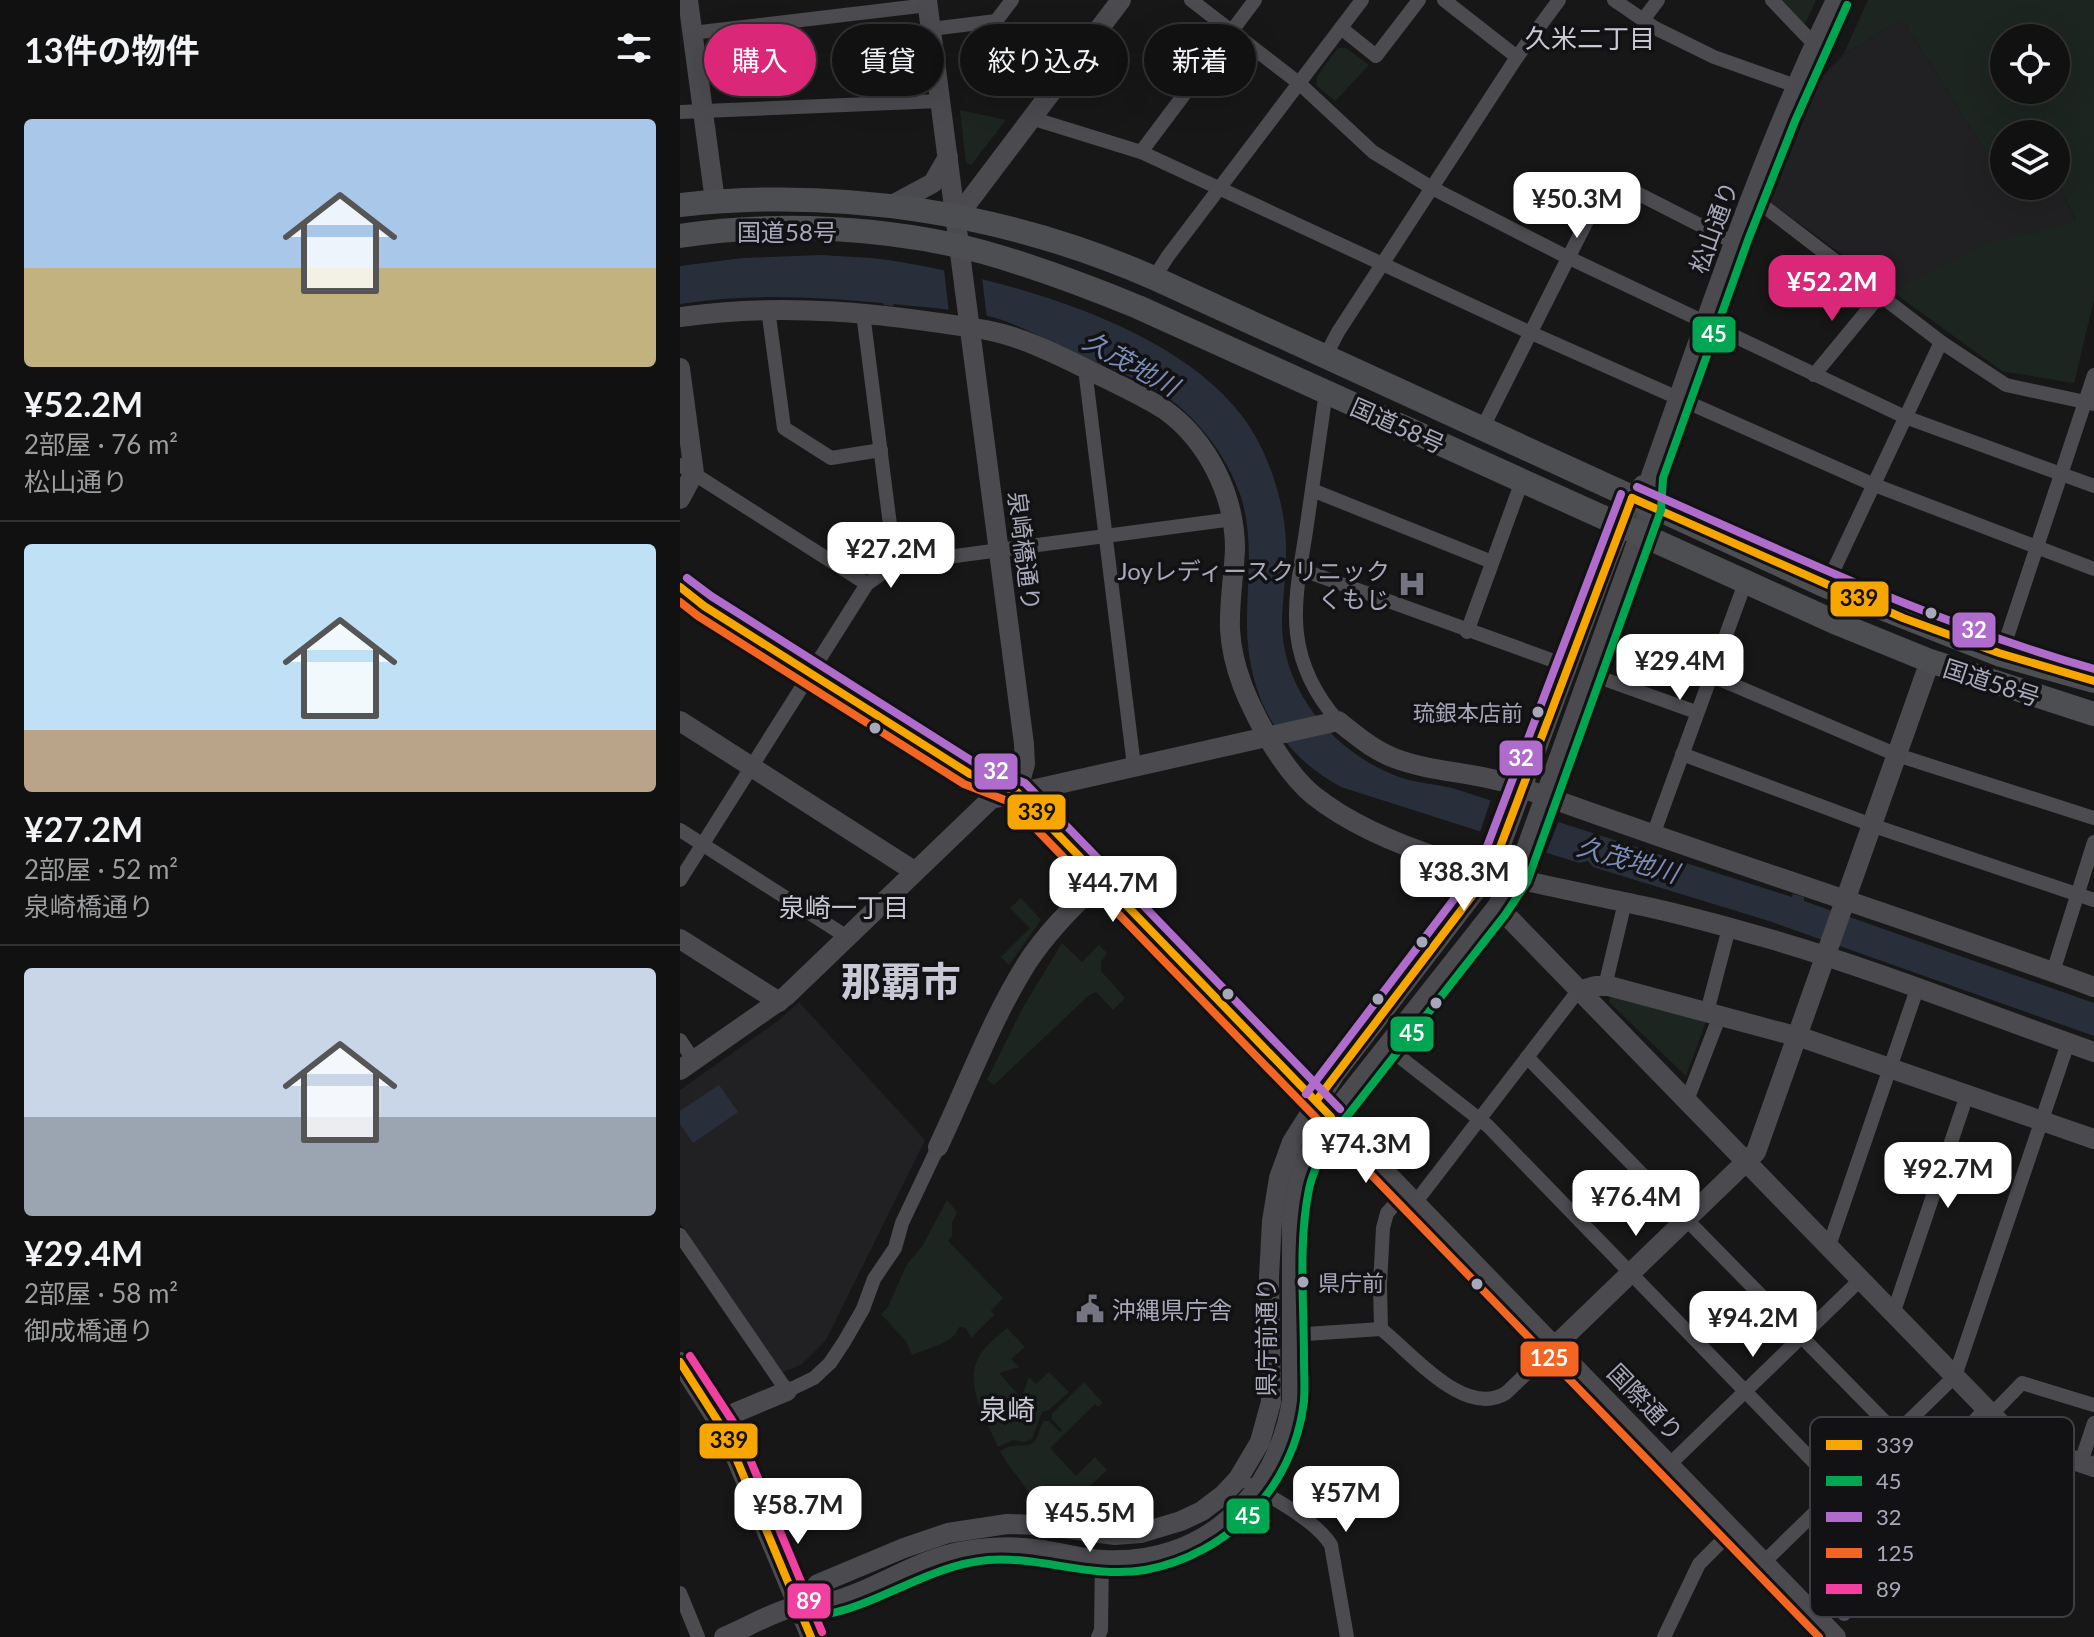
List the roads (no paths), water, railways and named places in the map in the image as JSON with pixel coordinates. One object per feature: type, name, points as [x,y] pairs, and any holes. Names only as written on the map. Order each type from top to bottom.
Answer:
[{"type":"highway","name":"国道58号","points":[[680,205],[808,198],[892,205],[1063,242],[1154,278],[1826,586],[2001,655],[2094,681]]},
{"type":"highway","name":"国道58号","points":[[680,236],[727,231],[812,229],[862,232],[961,248],[1022,263],[1100,291],[1745,583],[1930,661],[2094,714]]},
{"type":"street","points":[[688,0],[715,201]]},
{"type":"street","points":[[944,27],[996,21],[1012,0]]},
{"type":"street","points":[[957,217],[1121,0]]},
{"type":"street","points":[[1191,0],[1223,24]]},
{"type":"street","points":[[1237,24],[1255,0]]},
{"type":"street","points":[[1154,278],[1362,0]]},
{"type":"street","points":[[1341,28],[1376,56],[1419,0]]},
{"type":"street","points":[[1325,357],[1517,57],[1559,0]]},
{"type":"street","points":[[1614,0],[1643,20],[1714,57],[1796,86]]},
{"type":"street","points":[[1643,20],[1658,0]]},
{"type":"street","points":[[1772,0],[1814,44]]},
{"type":"street","name":"松山通り","points":[[1641,502],[1750,201],[1796,86],[1836,0]]},
{"type":"street","points":[[692,33],[928,3],[930,24]]},
{"type":"street","points":[[1453,3],[1517,57]]},
{"type":"street","points":[[1256,50],[1300,84],[1373,152],[1432,188],[1567,257],[1905,417],[2094,486]]},
{"type":"street","points":[[939,96],[961,248]]},
{"type":"street","points":[[1141,152],[1183,96]]},
{"type":"street","points":[[680,112],[940,101]]},
{"type":"street","points":[[1031,118],[1141,152],[1384,262],[1529,332],[1872,484],[2094,569]]},
{"type":"street","points":[[892,205],[933,183],[948,157]]},
{"type":"street","points":[[1482,429],[1601,193],[1618,185],[1735,243]]},
{"type":"street","points":[[1750,201],[1765,207],[1941,342],[2006,385],[2089,403]]},
{"type":"street","name":"泉崎橋通り","points":[[961,248],[1024,744],[1025,764],[1017,792]]},
{"type":"street","points":[[1814,375],[1880,295]]},
{"type":"street","points":[[768,309],[784,428],[831,458],[881,450]]},
{"type":"street","points":[[680,317],[768,309],[815,309],[970,322],[1011,335],[1143,396],[1182,424],[1213,464],[1233,519],[1235,549],[1230,593],[1232,645],[1242,688],[1256,719],[1282,760],[1310,792],[1337,812],[1392,841],[1491,871],[1827,951],[1917,989],[2094,1052]]},
{"type":"street","points":[[863,313],[895,564]]},
{"type":"street","points":[[1826,586],[1941,342]]},
{"type":"street","points":[[680,368],[687,469],[680,499]]},
{"type":"street","points":[[1085,369],[1134,766]]},
{"type":"street","points":[[2001,655],[2060,473],[2089,403],[2094,375]]},
{"type":"street","points":[[1326,392],[1300,569],[1296,619],[1300,651],[1318,695],[1338,721],[1363,741],[1395,758],[1504,782],[1519,795],[1542,804],[1653,835],[2094,987]]},
{"type":"street","points":[[687,469],[867,584]]},
{"type":"street","points":[[1467,632],[1522,481]]},
{"type":"street","points":[[1312,490],[1492,562]]},
{"type":"street","points":[[1630,530],[1641,502]]},
{"type":"street","points":[[680,880],[867,584],[895,564],[1233,519]]},
{"type":"street","name":"県庁前通り","points":[[798,1605],[818,1584],[932,1538],[972,1527],[1007,1524],[1041,1525],[1115,1535],[1141,1533],[1202,1511],[1238,1479],[1260,1442],[1271,1402],[1269,1277],[1272,1221],[1277,1188],[1292,1142],[1316,1101],[1491,871],[1568,666],[1630,530]]},
{"type":"street","name":"県庁前通り","points":[[798,1605],[826,1604],[940,1557],[964,1551],[1026,1548],[1102,1560],[1139,1560],[1186,1547],[1226,1523],[1256,1489],[1280,1446],[1293,1393],[1294,1200],[1308,1155],[1331,1117],[1496,908],[1516,877],[1590,674],[1630,530]]},
{"type":"street","points":[[1300,569],[1467,632],[1568,666]]},
{"type":"street","points":[[1653,835],[1745,583]]},
{"type":"street","points":[[680,587],[704,606],[970,774],[1017,792]]},
{"type":"street","points":[[1291,1335],[1381,1329],[1455,1391],[1477,1398],[1496,1399],[1506,1393],[1746,1164],[1761,1142],[1930,661]]},
{"type":"street","points":[[1590,674],[1696,712]]},
{"type":"street","points":[[1710,675],[1897,755],[2094,818]]},
{"type":"street","points":[[680,721],[914,871]]},
{"type":"street","points":[[680,1040],[687,1066],[779,1002],[991,799],[1338,721]]},
{"type":"street","points":[[1682,754],[1871,825],[2094,900]]},
{"type":"street","name":"国際通り","points":[[1017,792],[1810,1610]]},
{"type":"street","points":[[680,830],[847,937]]},
{"type":"street","points":[[2053,972],[2094,842]]},
{"type":"street","points":[[718,1420],[814,1378],[830,1363],[863,1309],[874,1279],[895,1248],[902,1223],[997,1020],[1028,962],[1059,923],[1100,880]]},
{"type":"street","points":[[1605,986],[1625,902]]},
{"type":"street","points":[[1496,908],[1996,1417]]},
{"type":"street","points":[[1686,1103],[1714,1014],[1729,928]]},
{"type":"street","points":[[680,939],[779,1002]]},
{"type":"street","points":[[1381,1329],[1380,1285],[1383,1228],[1387,1213],[1410,1198],[1479,1120],[1578,991],[1605,986],[1797,1036],[2094,1139]]},
{"type":"street","points":[[1829,1246],[1917,989]]},
{"type":"street","points":[[1914,1417],[1955,1376],[2068,1043]]},
{"type":"street","points":[[1387,1047],[1479,1120],[1810,1458]]},
{"type":"street","points":[[1527,1057],[1878,1417]]},
{"type":"street","points":[[1893,1314],[1967,1095]]},
{"type":"street","points":[[680,1235],[787,1391]]},
{"type":"street","points":[[1670,1464],[1861,1279]]},
{"type":"street","points":[[680,1362],[718,1420],[811,1637]]},
{"type":"street","points":[[1982,1417],[2022,1383],[2094,1405]]},
{"type":"street","points":[[2087,1465],[2094,1423]]},
{"type":"street","points":[[1238,1479],[1323,1532],[1331,1545],[1347,1637]]},
{"type":"street","points":[[1764,1562],[1810,1518]]},
{"type":"street","points":[[1664,1637],[1699,1564],[1733,1530]]},
{"type":"street","points":[[1098,1637],[1101,1630],[1102,1560]]},
{"type":"street","points":[[680,1593],[698,1637]]},
{"type":"street","points":[[724,1637],[798,1605]]},
{"type":"street","name":"国際通り","points":[[1817,1617],[1836,1637]]},
{"type":"water","name":"久茂地川","points":[[823,255],[886,260],[942,270],[1049,299],[1103,319],[1155,344],[1200,374],[1237,409],[1263,451],[1277,489],[1286,543],[1282,623],[1284,648],[1291,673],[1302,696],[1334,736],[1376,767],[1405,779],[1452,788],[1792,897],[1793,894],[1804,897],[1804,901],[2094,1003],[2094,1036],[1769,921],[1593,867],[1588,861],[1579,863],[1341,787],[1300,757],[1270,719],[1260,698],[1248,649],[1249,544],[1241,497],[1227,466],[1208,436],[1170,399],[1126,375],[1015,325],[984,315],[807,298],[731,298],[680,304],[680,266],[743,258]]},
{"type":"water","points":[[719,1085],[738,1112],[693,1143],[680,1124],[680,1111]]},
{"type":"place","name":"Joyレディースクリニック くもじ","points":[[1412,584]]},
{"type":"place","name":"琉銀本店前","points":[[1538,712]]},
{"type":"place","name":"県庁前","points":[[1303,1282]]},
{"type":"place","name":"沖縄県庁舎","points":[[1090,1309]]},
{"type":"district","name":"久米二丁目","points":[[1590,38]]},
{"type":"district","name":"泉崎一丁目","points":[[844,907]]},
{"type":"district","name":"那覇市","points":[[901,981]]},
{"type":"district","name":"泉崎","points":[[1007,1409]]}]
